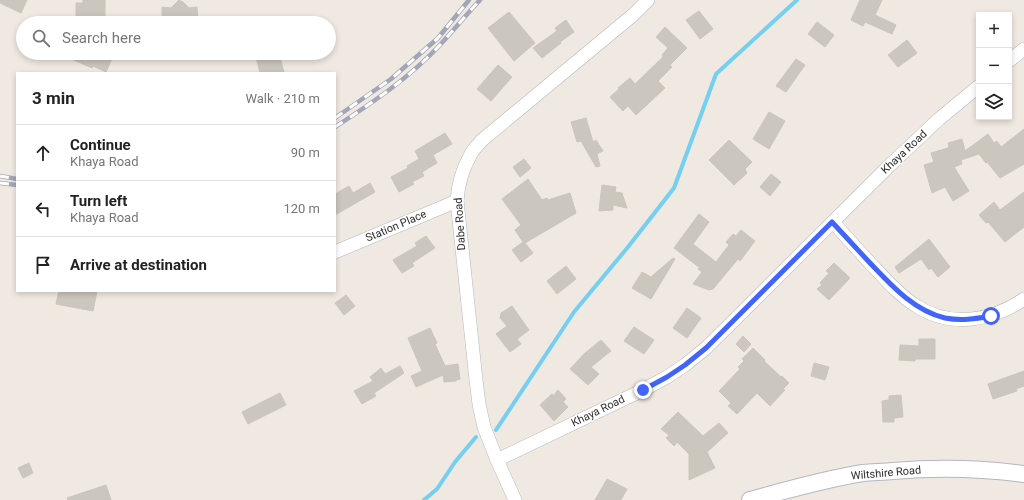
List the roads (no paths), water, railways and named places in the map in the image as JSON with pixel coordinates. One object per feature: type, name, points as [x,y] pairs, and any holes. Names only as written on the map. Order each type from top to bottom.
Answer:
[{"type":"street","name":"Dabe Road","points":[[515,500],[484,427],[479,404],[457,201],[458,188],[470,155],[481,141],[633,15],[648,0]]},
{"type":"street","points":[[1012,59],[1024,49]]},
{"type":"street","name":"Khaya Road","points":[[497,460],[643,390],[685,365],[706,348],[890,165],[934,124],[976,89]]},
{"type":"street","name":"Station Place","points":[[336,252],[457,201]]},
{"type":"street","points":[[832,222],[886,280],[908,301],[927,312],[945,318],[968,320],[991,316],[1015,305],[1024,299]]},
{"type":"street","name":"Wiltshire Road","points":[[750,500],[818,482],[863,473],[949,468],[1024,474]]},
{"type":"waterway","points":[[496,430],[574,312],[628,247],[674,188],[716,74],[797,0]]},
{"type":"waterway","points":[[424,500],[437,489],[455,462],[476,437]]},
{"type":"railway","points":[[336,117],[391,79],[438,38],[469,0]]},
{"type":"railway","points":[[336,126],[376,99],[415,69],[439,46],[480,0]]},
{"type":"railway","points":[[0,176],[16,179]]},
{"type":"railway","points":[[0,183],[16,185]]}]
